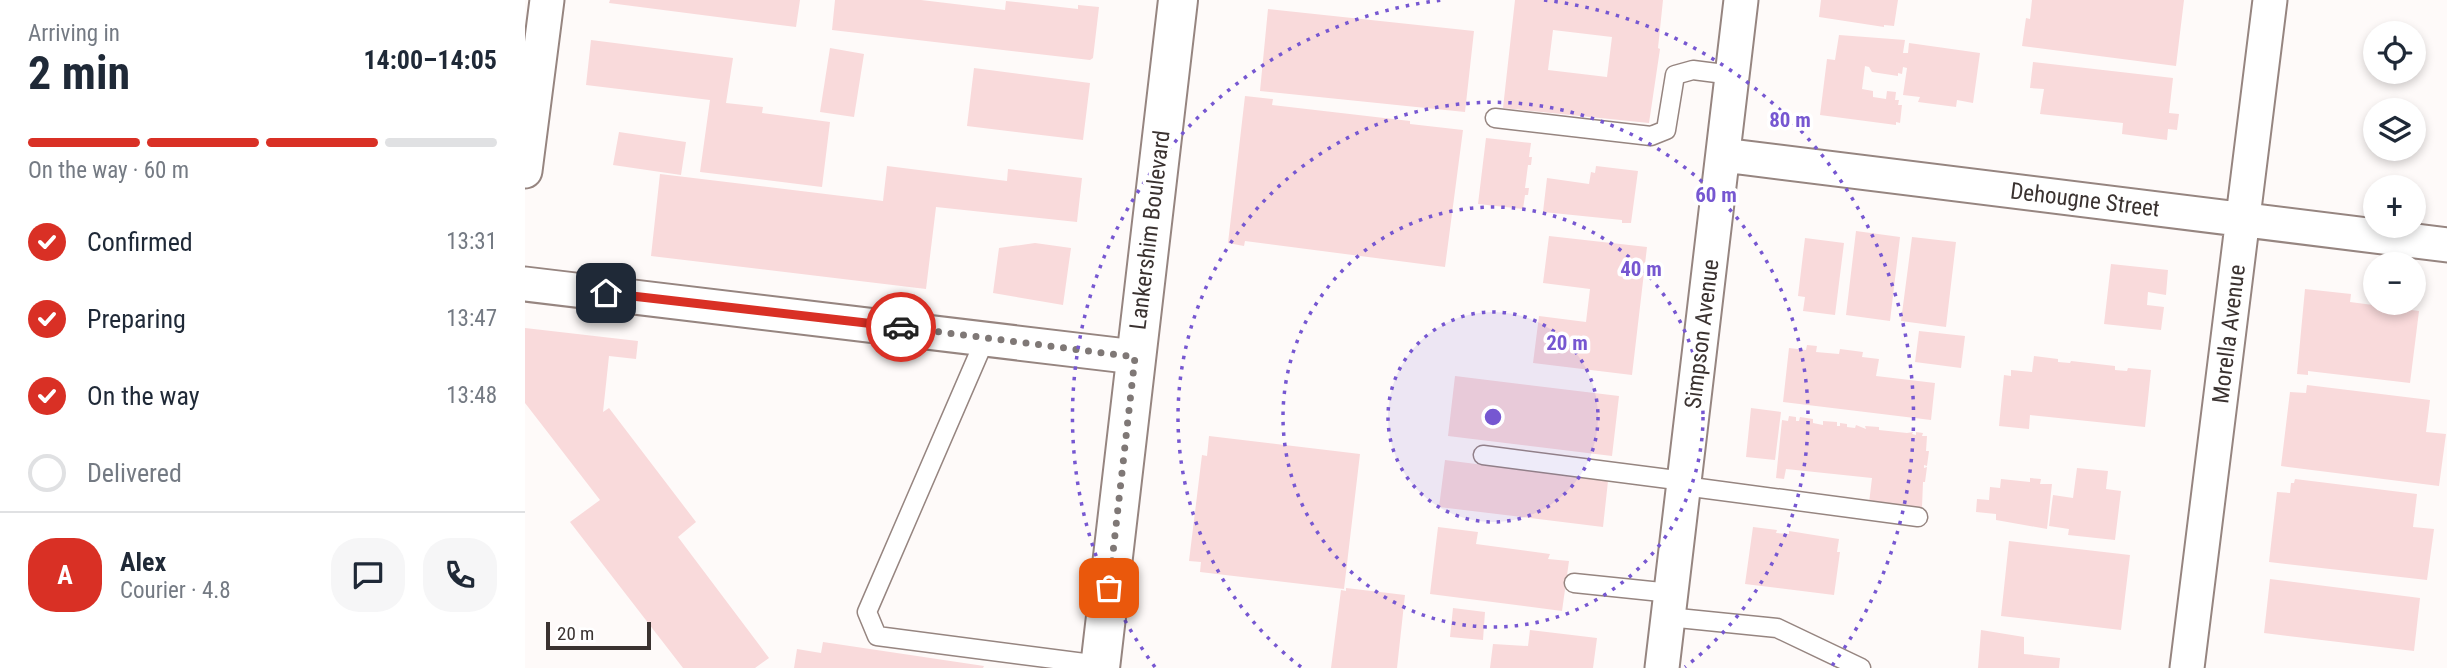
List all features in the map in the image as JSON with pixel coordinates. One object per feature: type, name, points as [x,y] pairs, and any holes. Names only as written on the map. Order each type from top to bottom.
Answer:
[{"type":"main road","name":"Lankershim Boulevard","points":[[1100,666],[1178,0]]},
{"type":"street","points":[[525,171],[547,0]]},
{"type":"street","name":"Simpson Avenue","points":[[1662,668],[1741,0]]},
{"type":"street","name":"Morella Avenue","points":[[2187,668],[2270,0]]},
{"type":"street","name":"Dehougne Street","points":[[1723,155],[2447,245]]},
{"type":"street","points":[[525,284],[986,337],[1135,357]]},
{"type":"lane","points":[[1495,118],[1651,136],[1665,130],[1675,75],[1693,70],[1732,75]]},
{"type":"lane","points":[[986,337],[867,611],[877,636],[1100,666]]},
{"type":"lane","points":[[1483,455],[1918,517]]},
{"type":"lane","points":[[1574,583],[1777,628],[1861,668]]},
{"type":"building","points":[[610,0],[800,0],[796,27],[609,3]]},
{"type":"building","points":[[835,0],[921,0],[1005,10],[1006,1],[1078,9],[1078,5],[1099,7],[1093,58],[1090,60],[832,30]]},
{"type":"building","points":[[1515,0],[1663,0],[1660,49],[1649,123],[1503,108]],"holes":[[[1553,30],[1612,37],[1607,77],[1548,70]]]},
{"type":"building","points":[[1821,0],[1898,0],[1894,26],[1884,27],[1819,17]]},
{"type":"building","points":[[2032,0],[2184,0],[2176,66],[2022,46]]},
{"type":"building","points":[[1268,9],[1474,31],[1465,112],[1260,91]]},
{"type":"building","points":[[1839,35],[1905,40],[1903,53],[1908,53],[1909,43],[1980,53],[1973,103],[1957,100],[1956,107],[1918,102],[1920,97],[1903,95],[1907,68],[1903,67],[1902,74],[1898,73],[1898,76],[1872,72],[1865,66],[1862,89],[1873,91],[1873,97],[1886,99],[1887,91],[1896,92],[1895,100],[1899,100],[1898,105],[1902,105],[1900,123],[1896,122],[1896,125],[1820,115],[1827,59],[1835,60]]},
{"type":"building","points":[[591,40],[733,58],[726,103],[763,107],[762,113],[830,122],[822,187],[700,172],[710,100],[586,85]]},
{"type":"building","points":[[830,48],[864,54],[854,117],[820,112]]},
{"type":"building","points":[[2033,62],[2173,78],[2169,113],[2179,114],[2177,130],[2168,129],[2167,140],[2122,134],[2123,123],[2040,114],[2044,89],[2030,88]]},
{"type":"building","points":[[974,68],[1090,83],[1083,140],[967,126]]},
{"type":"building","points":[[1245,96],[1273,99],[1272,105],[1463,130],[1445,267],[1245,241],[1244,246],[1228,243]]},
{"type":"building","points":[[619,132],[686,142],[681,175],[613,165]]},
{"type":"building","points":[[1486,138],[1531,143],[1531,165],[1528,165],[1525,188],[1529,188],[1523,209],[1478,204]]},
{"type":"building","points":[[887,166],[1007,181],[1008,169],[1082,178],[1077,222],[936,207],[926,289],[651,256],[660,174],[883,201]]},
{"type":"building","points":[[1596,166],[1638,171],[1631,223],[1543,212],[1547,178],[1589,184],[1591,172],[1595,173]]},
{"type":"building","points":[[1856,231],[1900,237],[1890,321],[1846,315]]},
{"type":"building","points":[[1549,236],[1647,247],[1632,375],[1533,363],[1539,316],[1586,322],[1590,289],[1543,283]]},
{"type":"building","points":[[1912,237],[1956,242],[1946,327],[1901,321]]},
{"type":"building","points":[[1805,238],[1844,243],[1835,315],[1803,311],[1805,297],[1798,296]]},
{"type":"building","points":[[1035,243],[1071,248],[1063,305],[993,293],[999,248]]},
{"type":"building","points":[[2111,264],[2168,270],[2166,295],[2148,292],[2147,305],[2164,307],[2161,330],[2104,324]]},
{"type":"building","points":[[2305,289],[2351,294],[2350,302],[2363,304],[2363,315],[2418,315],[2410,383],[2308,371],[2308,375],[2297,374]]},
{"type":"building","points":[[525,328],[638,341],[636,359],[609,356],[603,412],[609,408],[696,522],[678,537],[769,658],[755,668],[683,668],[570,522],[600,500],[525,403]]},
{"type":"building","points":[[1919,331],[1965,336],[1961,368],[1915,362]]},
{"type":"building","points":[[1807,345],[1817,346],[1816,352],[1839,354],[1840,349],[1863,352],[1862,357],[1879,359],[1876,376],[1935,383],[1931,420],[1783,402],[1789,348],[1806,350]]},
{"type":"building","points":[[2034,356],[2058,359],[2058,362],[2115,366],[2115,370],[2151,370],[2145,427],[2030,415],[2029,429],[1999,426],[2004,375],[2011,376],[2011,370],[2032,372]]},
{"type":"building","points":[[1455,376],[1619,396],[1612,456],[1448,436]]},
{"type":"building","points":[[2307,385],[2430,400],[2426,432],[2446,434],[2439,486],[2281,466],[2290,392],[2306,393]]},
{"type":"building","points":[[1751,408],[1781,412],[1775,460],[1746,457]]},
{"type":"building","points":[[1789,416],[1796,417],[1796,421],[1799,421],[1800,417],[1813,419],[1813,423],[1823,425],[1823,421],[1837,422],[1837,426],[1840,426],[1840,423],[1855,428],[1856,425],[1866,429],[1865,426],[1879,427],[1879,430],[1913,432],[1912,434],[1916,435],[1916,432],[1923,433],[1922,436],[1927,436],[1926,451],[1929,451],[1927,466],[1924,465],[1924,468],[1927,467],[1923,482],[1922,507],[1919,509],[1869,503],[1872,478],[1786,469],[1784,479],[1776,478],[1782,420],[1788,421]]},
{"type":"building","points":[[1209,436],[1360,454],[1344,589],[1200,572],[1201,562],[1189,561],[1202,455],[1207,456]]},
{"type":"building","points":[[1445,460],[1608,481],[1603,527],[1439,507]]},
{"type":"building","points":[[2077,468],[2108,471],[2106,489],[2121,491],[2115,540],[2068,535],[2069,529],[2049,526],[2053,495],[2073,498]]},
{"type":"building","points":[[2030,478],[2041,479],[2040,484],[2052,484],[2047,529],[1996,520],[1996,514],[1976,512],[1977,499],[1989,500],[1990,487],[2000,488],[2001,479],[2030,482]]},
{"type":"building","points":[[2295,479],[2417,494],[2413,527],[2434,529],[2427,580],[2269,562],[2277,492],[2290,493],[2291,483],[2294,483]]},
{"type":"building","points":[[1438,527],[1478,532],[1476,544],[1550,554],[1548,559],[1569,561],[1562,611],[1430,594]]},
{"type":"building","points":[[1753,527],[1777,530],[1776,533],[1789,534],[1789,531],[1839,539],[1837,552],[1840,552],[1834,595],[1745,584]]},
{"type":"building","points":[[2009,541],[2130,555],[2121,630],[2001,616]]},
{"type":"building","points":[[2270,579],[2420,598],[2414,651],[2264,633]]},
{"type":"building","points":[[1346,588],[1405,595],[1397,668],[1331,668],[1341,590],[1346,591]]},
{"type":"building","points":[[1453,608],[1485,612],[1483,640],[1450,637]]},
{"type":"building","points":[[1530,630],[1597,638],[1593,668],[1490,668],[1493,644],[1528,646]]},
{"type":"building","points":[[1981,630],[2024,637],[2024,654],[2060,658],[2059,668],[1978,668]]},
{"type":"building","points":[[823,642],[984,666],[794,668],[797,649],[821,653]]},
{"type":"way so far","points":[[901,327],[1135,357],[1109,588]]},
{"type":"route","points":[[606,293],[901,327]]}]
